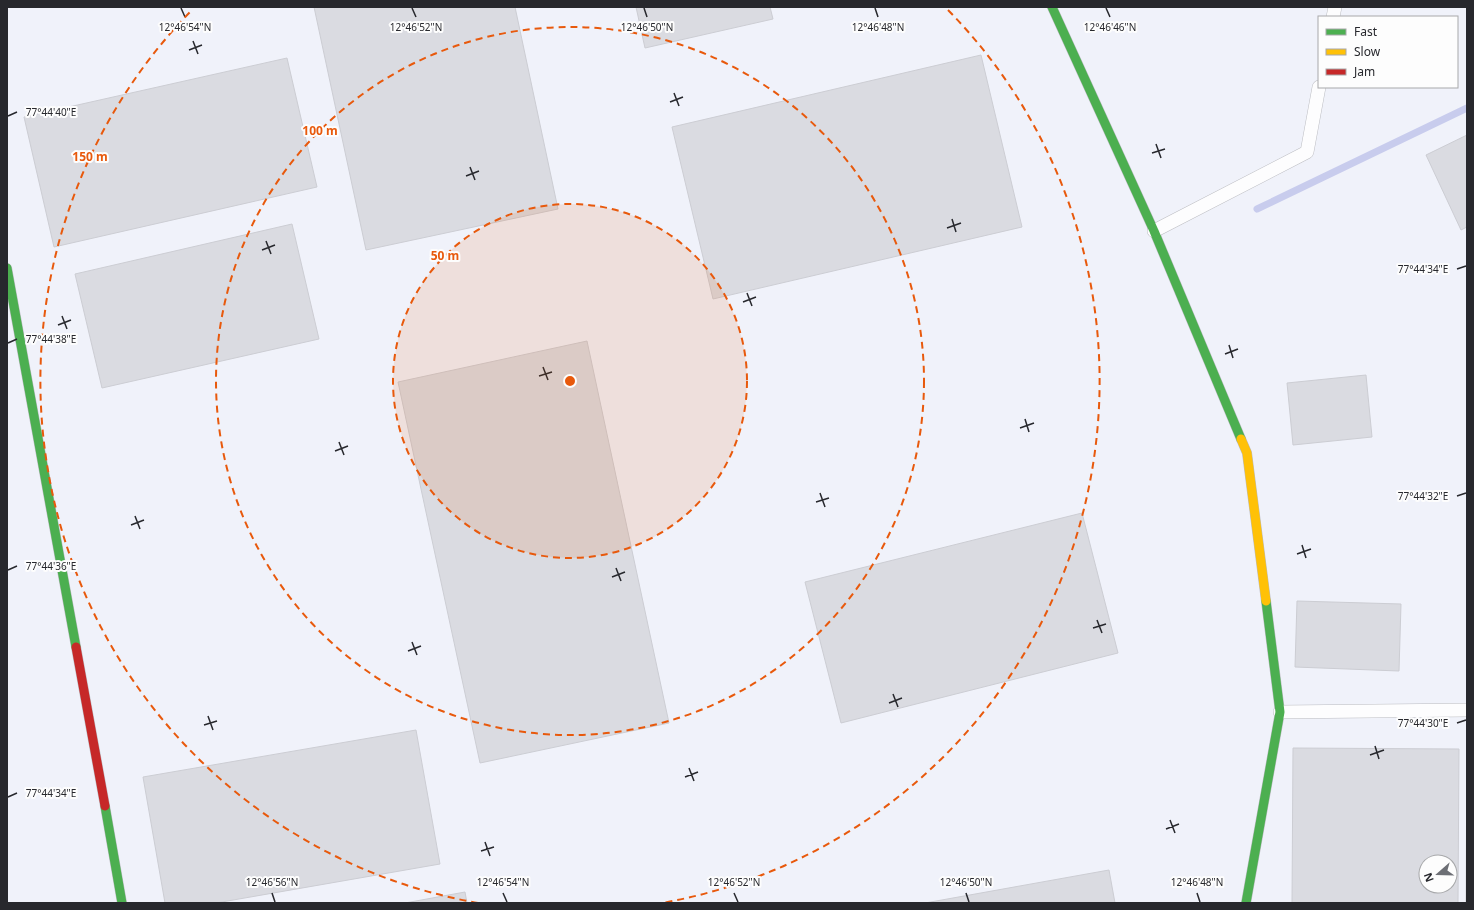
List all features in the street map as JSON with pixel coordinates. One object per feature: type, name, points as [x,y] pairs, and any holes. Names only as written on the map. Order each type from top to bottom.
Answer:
[{"type":"street","points":[[1052,7],[1154,230],[1246,453],[1280,712],[1246,903]]},
{"type":"street","points":[[7,268],[122,903]]},
{"type":"lane","points":[[1154,230],[1307,152],[1320,88]]},
{"type":"lane","points":[[1280,712],[1467,710]]},
{"type":"building","points":[[314,7],[515,7],[558,209],[366,250]]},
{"type":"building","points":[[636,7],[770,7],[773,19],[645,48]]},
{"type":"building","points":[[981,55],[1022,227],[713,299],[672,127]]},
{"type":"building","points":[[287,58],[317,187],[54,247],[24,117]]},
{"type":"building","points":[[1467,135],[1467,227],[1461,230],[1426,155]]},
{"type":"building","points":[[292,224],[319,339],[102,388],[75,274]]},
{"type":"building","points":[[587,341],[669,723],[480,763],[398,382]]},
{"type":"building","points":[[1366,375],[1372,437],[1293,445],[1287,383]]},
{"type":"building","points":[[1082,513],[1118,653],[841,723],[805,582]]},
{"type":"building","points":[[1297,601],[1401,604],[1399,671],[1295,667]]},
{"type":"building","points":[[416,730],[440,864],[216,903],[165,903],[143,777]]},
{"type":"building","points":[[1467,744],[1467,903],[1466,903]]},
{"type":"building","points":[[1293,748],[1459,749],[1458,903],[1292,903]]},
{"type":"building","points":[[1109,870],[1115,903],[925,903]]},
{"type":"building","points":[[465,892],[467,903],[405,903]]},
{"type":"waterway","points":[[1257,209],[1467,108]]},
{"type":"traffic: fast","points":[[1052,7],[1154,231],[1241,439]]},
{"type":"traffic: fast","points":[[7,268],[76,647]]},
{"type":"traffic: fast","points":[[1246,903],[1280,712],[1266,601]]},
{"type":"traffic: fast","points":[[105,806],[122,903]]},
{"type":"traffic: slow","points":[[1241,439],[1247,453],[1266,601]]},
{"type":"traffic: jam","points":[[76,647],[105,806]]}]
